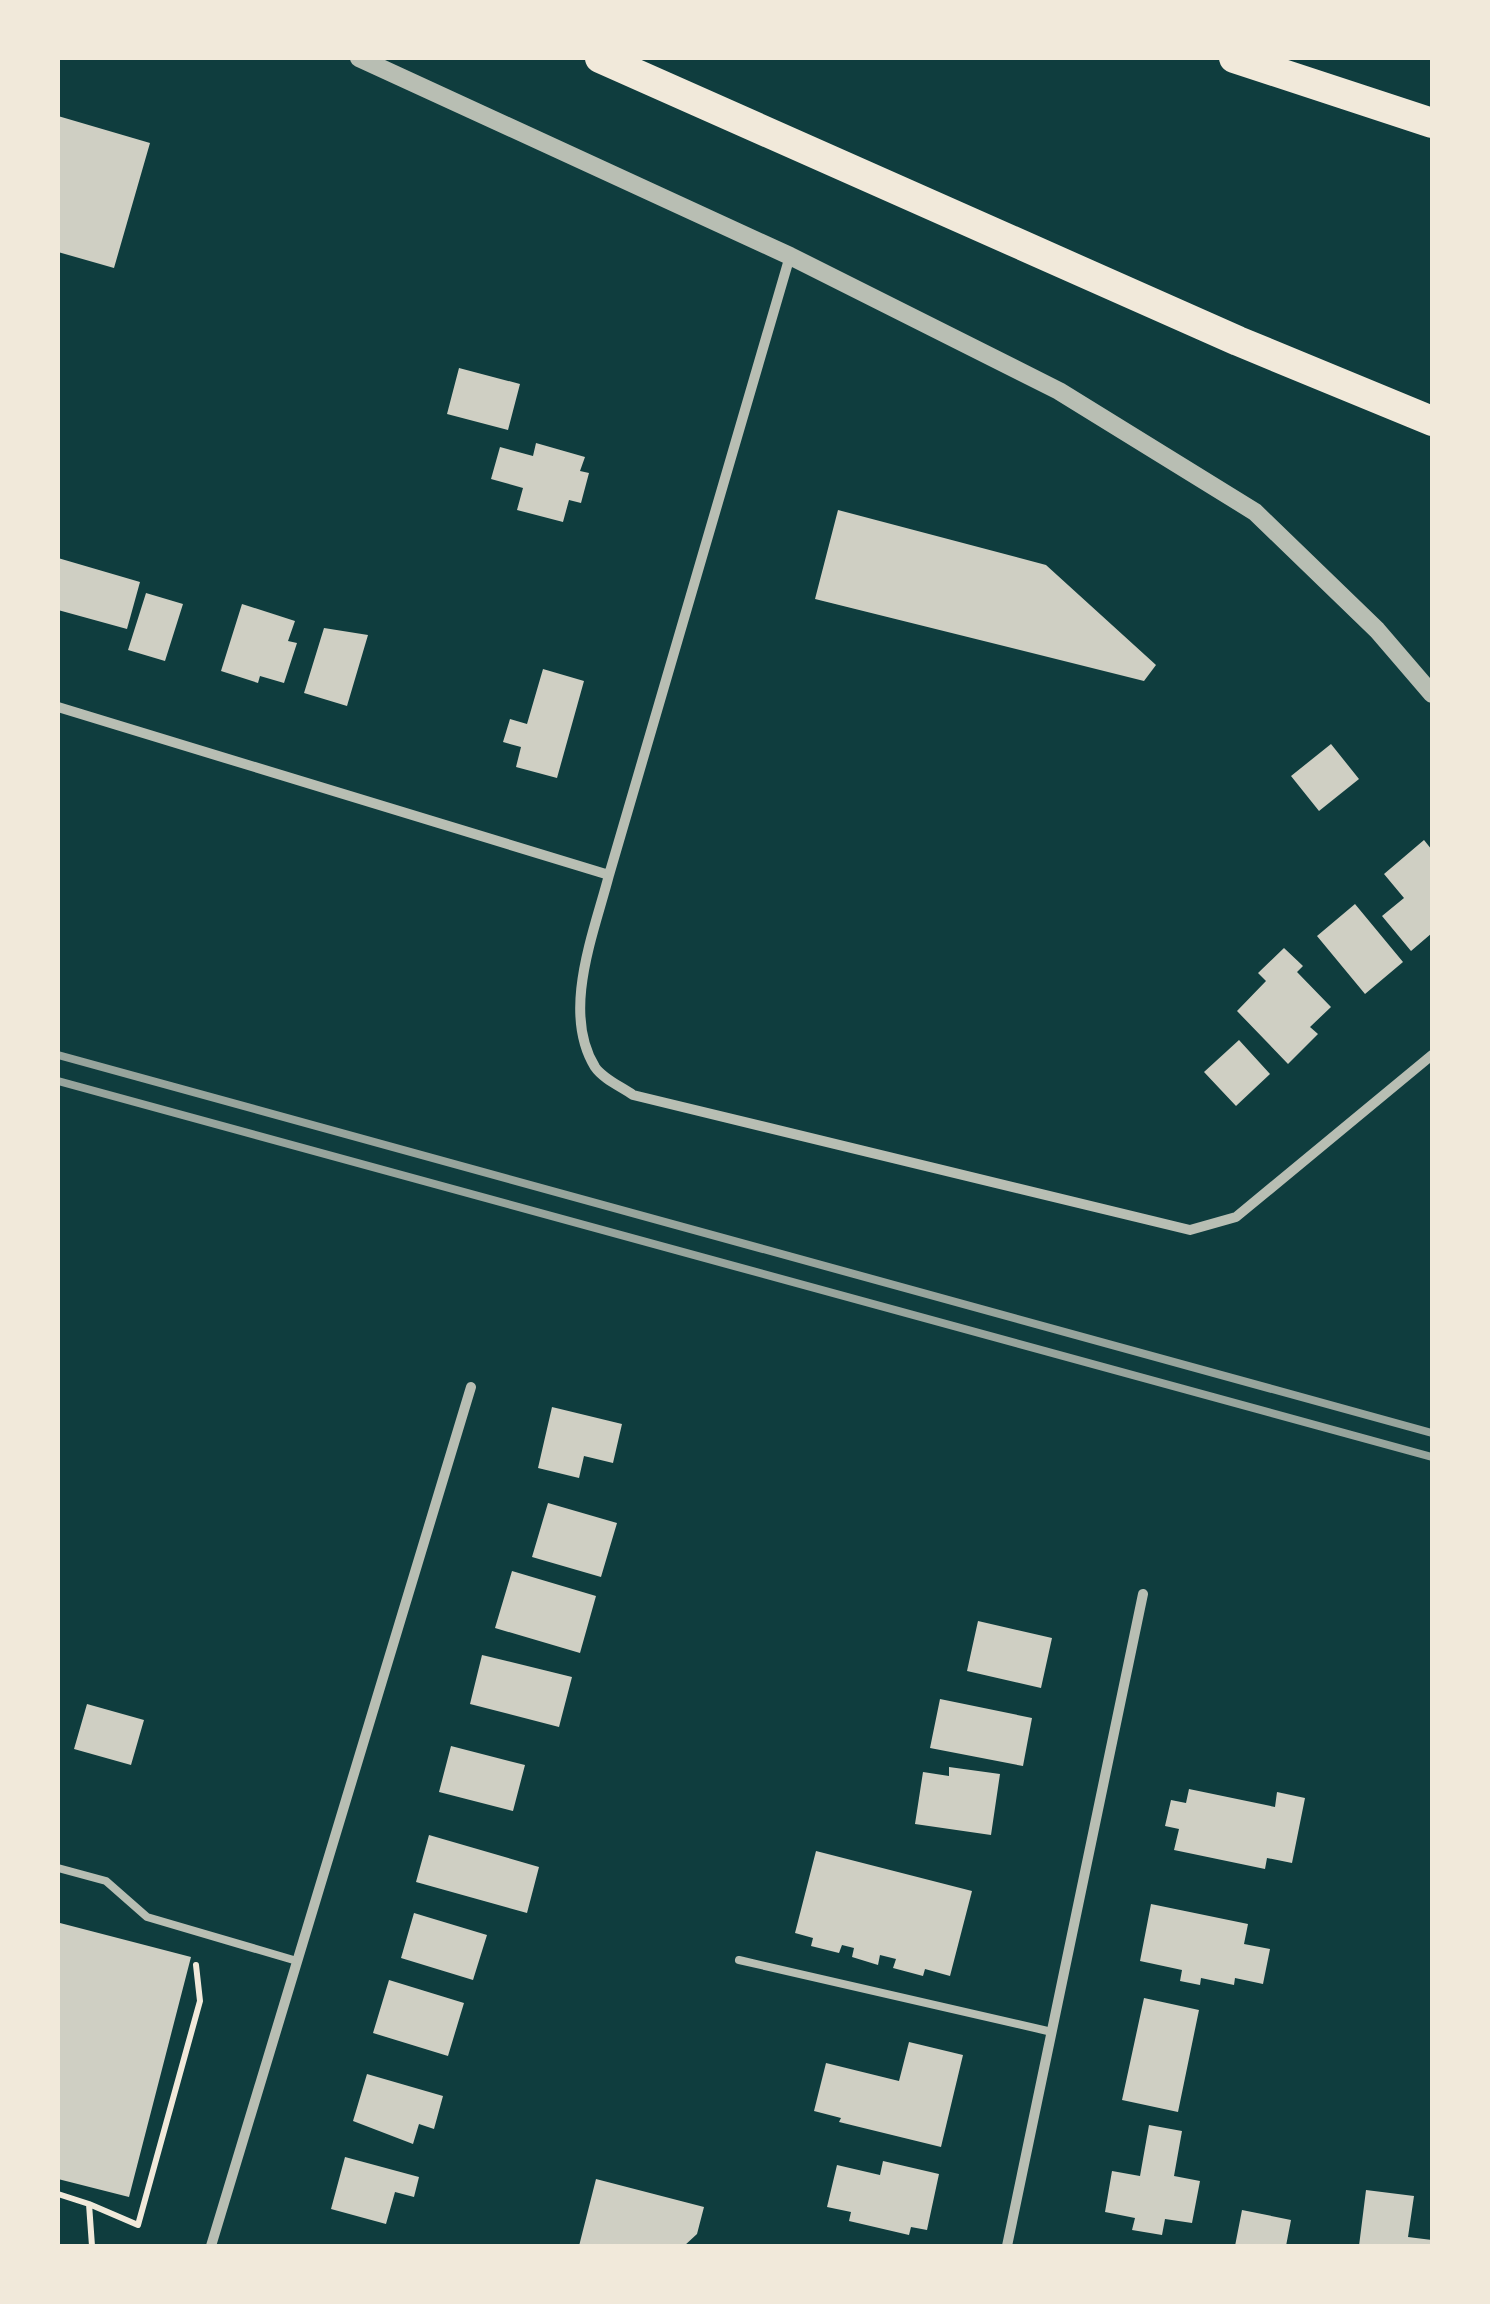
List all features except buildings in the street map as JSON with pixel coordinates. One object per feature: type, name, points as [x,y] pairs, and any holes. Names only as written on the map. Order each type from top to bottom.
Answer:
[{"type":"highway","points":[[600,58],[1221,333],[1432,421]]},
{"type":"highway","points":[[1234,58],[1432,123]]},
{"type":"street","points":[[359,58],[790,256],[1059,391],[1254,512],[1376,630],[1432,694]]},
{"type":"street","points":[[790,256],[584,973],[580,1014],[584,1042],[597,1071],[634,1095],[1190,1230],[1236,1217],[1432,1056]]},
{"type":"street","points":[[58,707],[609,876]]},
{"type":"street","points":[[211,2246],[471,1386]]},
{"type":"street","points":[[1008,2246],[1143,1594]]},
{"type":"lane","points":[[58,1868],[106,1881],[148,1917],[298,1961]]},
{"type":"lane","points":[[739,1960],[1052,2032]]},
{"type":"path","points":[[58,2194],[138,2225],[200,2001],[196,1965]]},
{"type":"path","points":[[88,2204],[92,2246]]},
{"type":"railway","points":[[58,1055],[1432,1433]]},
{"type":"railway","points":[[58,1081],[1432,1457]]}]
